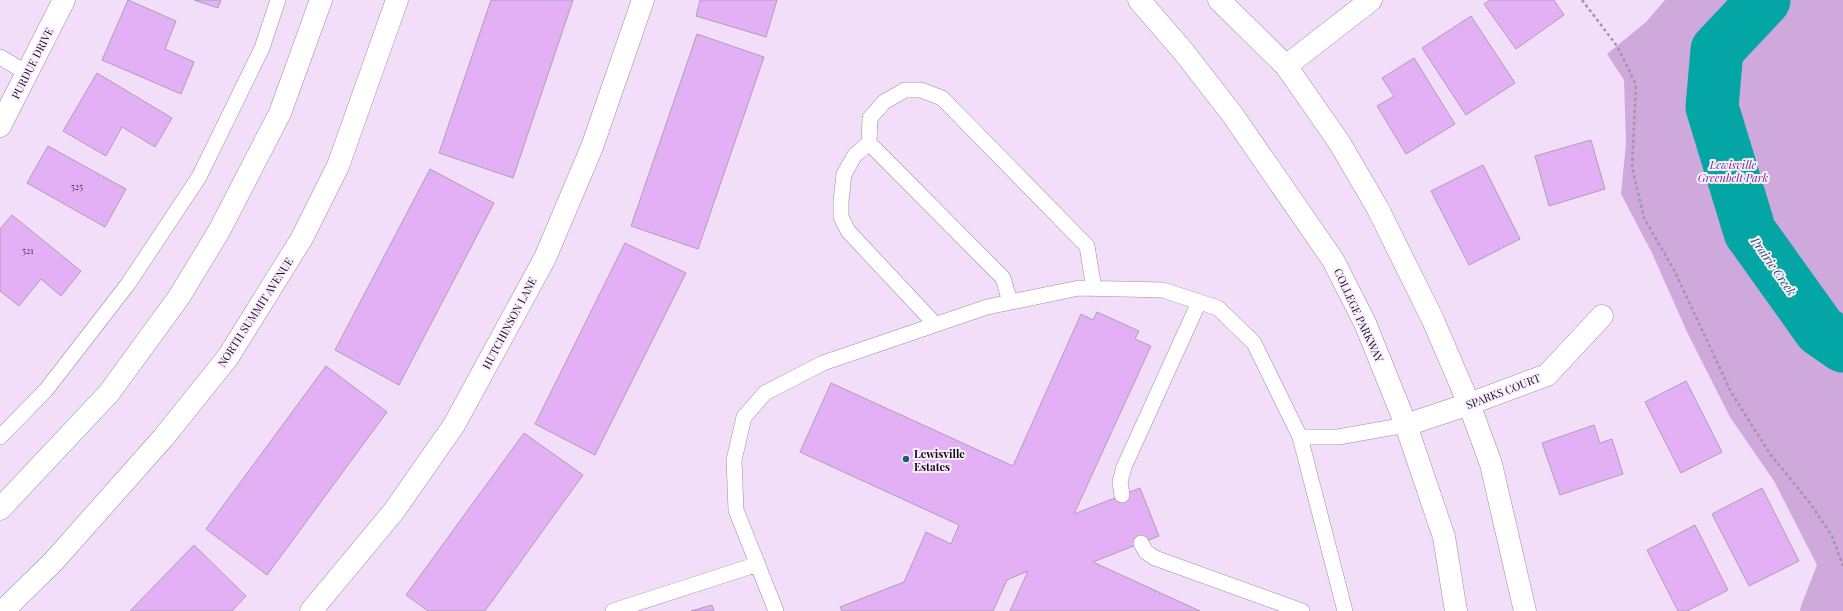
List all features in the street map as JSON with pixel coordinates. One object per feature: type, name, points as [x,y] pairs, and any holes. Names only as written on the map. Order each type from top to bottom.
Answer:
[{"type":"street","name":"PURDUE DRIVE","points":[[0,126],[64,0]]},
{"type":"street","points":[[0,510],[109,393],[179,297],[220,231],[280,113],[321,0]]},
{"type":"street","name":"NORTH SUMMIT AVENUE","points":[[3,611],[53,562],[163,438],[228,356],[302,238],[338,166],[397,0]]},
{"type":"street","name":"HUTCHINSON LANE","points":[[311,611],[394,511],[454,425],[551,244],[592,147],[643,0]]},
{"type":"street","name":"COLLEGE PARKWAY","points":[[1139,0],[1183,50],[1232,114],[1333,260],[1365,323],[1406,425],[1444,537],[1456,611]]},
{"type":"street","points":[[1219,0],[1286,66],[1340,142],[1377,207],[1433,320],[1469,404],[1491,464],[1526,611]]},
{"type":"street","points":[[1286,66],[1371,0]]},
{"type":"street","name":"SPARKS COURT","points":[[1406,425],[1469,404],[1547,375],[1602,316]]},
{"type":"lane","points":[[0,436],[46,390],[123,290],[199,177],[262,48],[278,0]]},
{"type":"lane","points":[[0,57],[27,73]]},
{"type":"lane","points":[[1010,302],[1003,278],[869,143],[870,118],[884,102],[905,90],[921,90],[942,98],[1087,246],[1094,288]]},
{"type":"lane","points":[[869,143],[855,155],[844,174],[841,201],[842,217],[848,231],[935,324]]},
{"type":"lane","points":[[776,611],[736,510],[734,460],[744,417],[765,392],[823,363],[987,307],[1079,288],[1094,288],[1163,290],[1218,308],[1254,343],[1300,437],[1345,611]]},
{"type":"lane","points":[[1122,495],[1120,482],[1124,467],[1199,302]]},
{"type":"lane","points":[[1300,437],[1338,437],[1406,425]]},
{"type":"lane","points":[[1141,543],[1146,552],[1154,558],[1302,611]]},
{"type":"lane","points":[[613,611],[758,564]]},
{"type":"path","points":[[1582,0],[1617,46],[1636,85],[1632,167],[1644,218],[1674,270],[1731,392],[1770,454],[1810,503],[1832,536],[1843,566]]},
{"type":"green space","name":"Lewisville Greenbelt Park","points":[[1665,0],[1843,0],[1843,611],[1800,611],[1817,565],[1774,481],[1730,417],[1687,332],[1652,253],[1621,194],[1626,143],[1624,80],[1607,54],[1646,22]]},
{"type":"building","points":[[128,0],[176,21],[165,49],[194,62],[181,94],[102,60]]},
{"type":"building","points":[[194,0],[221,0],[218,8]]},
{"type":"building","points":[[491,0],[573,0],[513,178],[439,153]]},
{"type":"building","points":[[700,0],[777,0],[766,37],[696,16]]},
{"type":"building","points":[[1490,0],[1554,0],[1564,15],[1516,49],[1484,4]]},
{"type":"building","points":[[1471,16],[1515,83],[1466,115],[1422,48]]},
{"type":"building","points":[[697,34],[764,57],[698,249],[631,226]]},
{"type":"building","points":[[1414,58],[1455,124],[1406,154],[1377,106],[1394,96],[1382,78]]},
{"type":"building","points":[[97,73],[172,118],[155,147],[122,127],[106,156],[63,131]]},
{"type":"building","points":[[1591,140],[1605,189],[1549,206],[1535,156]]},
{"type":"building","points":[[48,146],[126,189],[105,227],[27,183]]},
{"type":"building","points":[[1483,165],[1520,239],[1469,265],[1431,191]]},
{"type":"building","points":[[430,169],[494,203],[399,385],[335,350]]},
{"type":"building","points":[[12,215],[81,271],[61,296],[41,279],[19,306],[0,291],[0,229]]},
{"type":"building","points":[[625,243],[686,273],[595,455],[535,424]]},
{"type":"building","name":"Lewisville Estates","points":[[1097,312],[1139,331],[1135,339],[1151,346],[1074,514],[1140,488],[1159,536],[1093,562],[1200,611],[1010,611],[1028,571],[1007,580],[993,611],[842,611],[840,607],[904,582],[926,532],[951,544],[959,525],[800,452],[831,383],[1013,466],[1081,314],[1093,320]]},
{"type":"building","points":[[326,366],[387,412],[267,575],[206,529]]},
{"type":"building","points":[[1686,381],[1722,452],[1681,473],[1645,402]]},
{"type":"building","points":[[1594,425],[1600,443],[1612,439],[1623,474],[1560,495],[1542,443]]},
{"type":"building","points":[[524,433],[583,475],[485,611],[428,611],[406,595]]},
{"type":"building","points":[[1762,488],[1799,561],[1749,586],[1712,514]]},
{"type":"building","points":[[1695,525],[1728,590],[1687,611],[1678,611],[1647,550]]},
{"type":"building","points":[[194,545],[246,596],[232,611],[130,611]]},
{"type":"building","points":[[712,605],[714,611],[691,611]]},
{"type":"waterway","name":"Prairie Creek","points":[[1764,0],[1717,50],[1712,107],[1750,232],[1820,330],[1843,346]]},
{"type":"place","name":"Lewisville Estates","points":[[906,459]]}]
